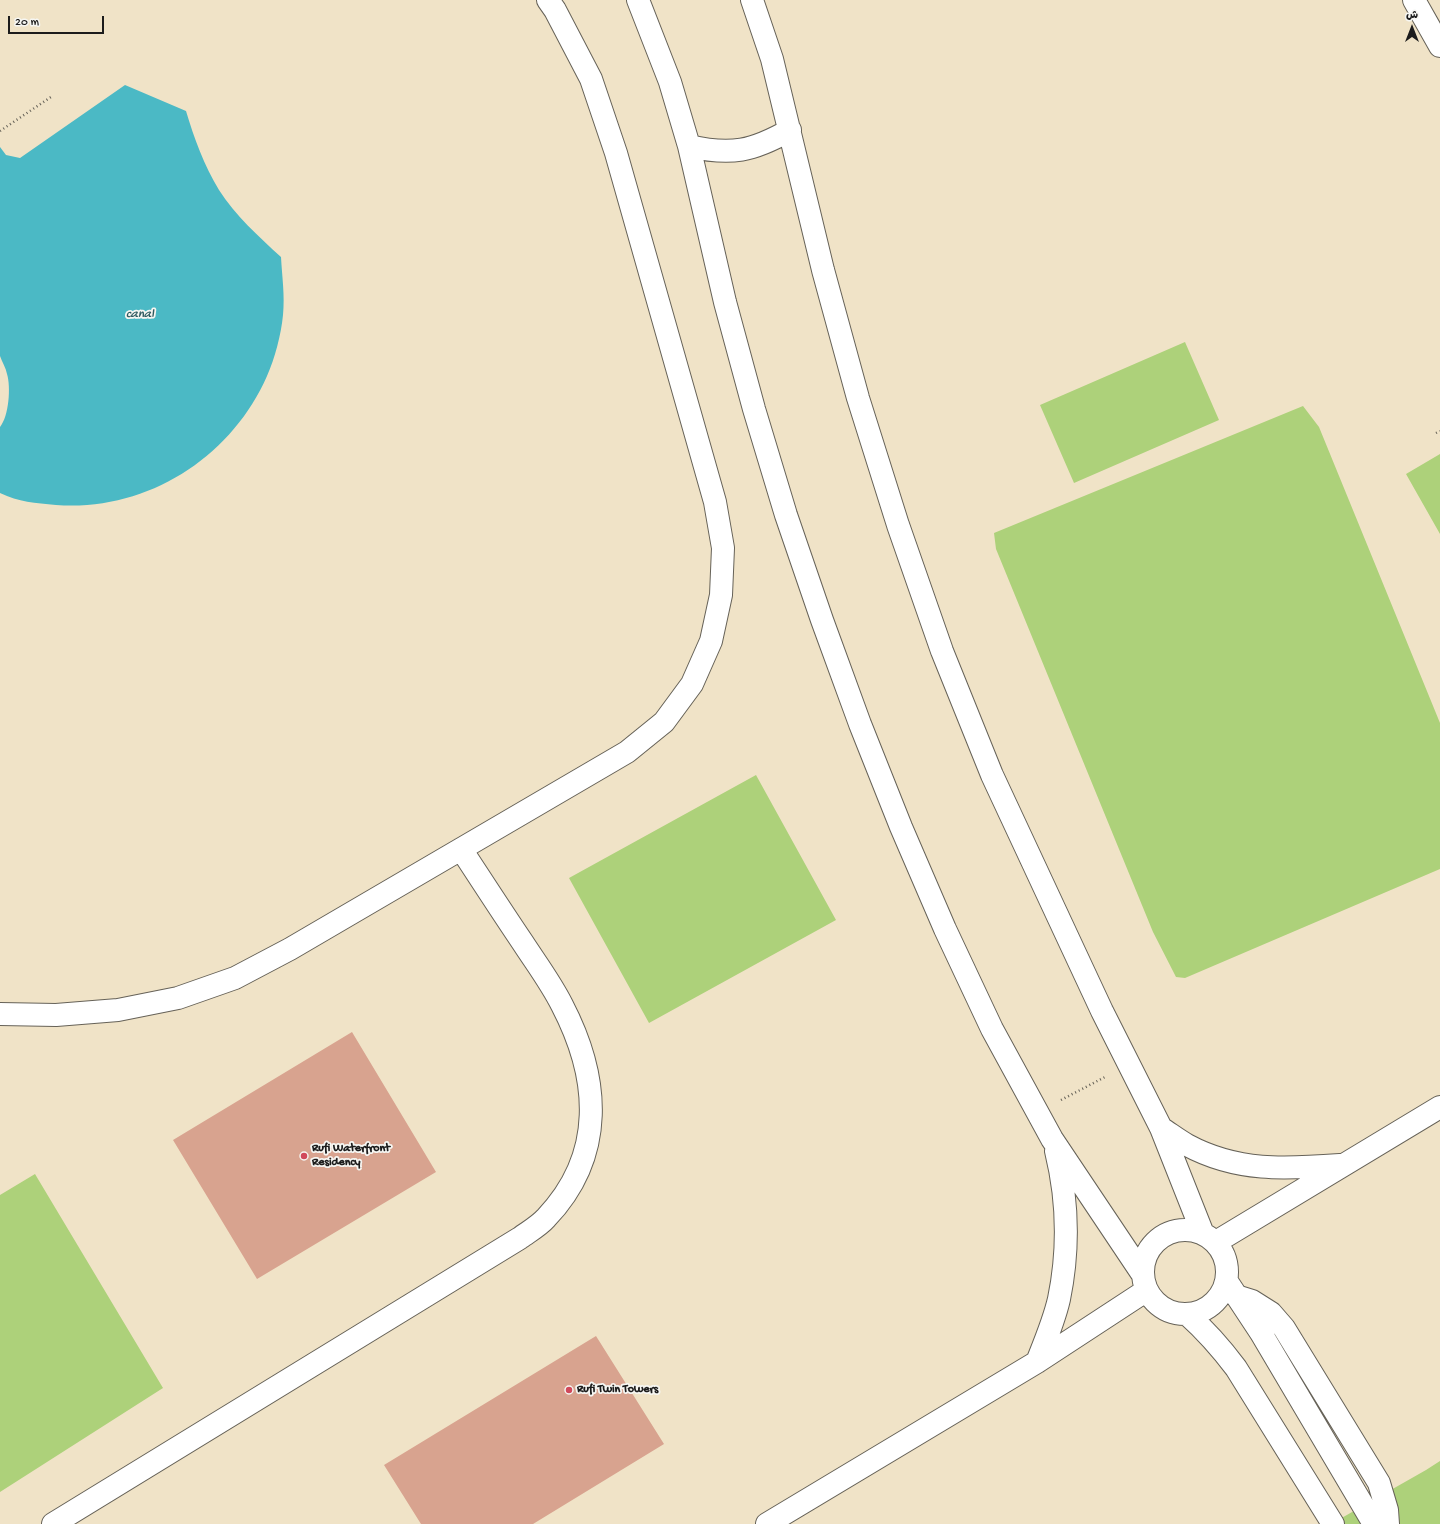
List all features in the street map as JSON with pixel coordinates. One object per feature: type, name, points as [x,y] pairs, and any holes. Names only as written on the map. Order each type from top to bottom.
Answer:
[{"type":"street","points":[[0,1014],[56,1015],[118,1010],[178,998],[235,978],[290,949],[627,752],[664,722],[692,684],[711,641],[721,595],[723,548],[715,502],[616,153],[592,79],[555,10],[548,0]]},
{"type":"street","points":[[638,0],[670,82],[690,146],[725,302],[754,409],[786,515],[824,627],[877,768],[939,914],[992,1029],[1052,1139],[1145,1283],[1154,1301],[1163,1308],[1174,1313],[1187,1314],[1201,1312],[1212,1306],[1221,1295],[1232,1290]]},
{"type":"street","points":[[752,0],[772,59],[823,270],[858,398],[898,525],[942,651],[992,775],[1098,1004],[1160,1128],[1210,1238],[1224,1255],[1232,1290],[1261,1333],[1374,1524]]},
{"type":"street","points":[[1414,0],[1440,46]]},
{"type":"street","points":[[690,146],[710,151],[731,152],[752,148],[772,141],[790,130]]},
{"type":"street","points":[[52,1524],[520,1238],[545,1219],[566,1194],[581,1166],[590,1135],[591,1103],[588,1072],[576,1037],[562,1004],[461,849]]},
{"type":"street","points":[[1210,1238],[1345,1164],[1440,1107]]},
{"type":"street","points":[[1160,1128],[1187,1145],[1216,1158],[1247,1166],[1279,1169],[1345,1164]]},
{"type":"street","points":[[1037,1362],[1059,1300],[1066,1248],[1066,1203],[1061,1170],[1052,1139]]},
{"type":"street","points":[[1145,1283],[1144,1261],[1150,1248],[1161,1237],[1174,1231],[1190,1230],[1210,1238]]},
{"type":"street","points":[[767,1524],[1037,1362],[1145,1283]]},
{"type":"street","points":[[1232,1290],[1271,1313],[1284,1328],[1379,1483],[1387,1510],[1388,1524]]},
{"type":"street","points":[[1187,1314],[1205,1330],[1236,1368],[1333,1524]]},
{"type":"path","points":[[0,131],[51,97]]},
{"type":"path","points":[[1436,434],[1440,431]]},
{"type":"path","points":[[1038,1112],[1129,1065]]},
{"type":"green space","points":[[1185,342],[1219,420],[1074,483],[1040,405]]},
{"type":"green space","points":[[1303,406],[1319,427],[1440,723],[1440,869],[1185,978],[1176,977],[1153,932],[996,549],[994,533]]},
{"type":"green space","points":[[1440,454],[1440,534],[1406,474]]},
{"type":"green space","points":[[756,775],[836,920],[649,1023],[569,878]]},
{"type":"green space","points":[[35,1174],[163,1388],[0,1492],[0,1195]]},
{"type":"green space","points":[[1440,1461],[1440,1524],[1331,1524],[1426,1470]]},
{"type":"water","name":"canal","points":[[125,85],[186,111],[200,151],[219,190],[240,217],[281,257],[284,308],[281,330],[273,362],[251,405],[232,432],[208,455],[182,474],[153,489],[122,499],[89,505],[56,505],[21,500],[0,493],[0,427],[7,409],[9,386],[0,356],[0,147],[6,155],[20,158]]},
{"type":"building","name":"Rufi Waterfront Residency","points":[[352,1032],[436,1172],[257,1279],[173,1140]]},
{"type":"building","name":"Rufi Twin Towers","points":[[596,1336],[664,1444],[533,1524],[421,1524],[384,1465]]},
{"type":"place","name":"Rufi Waterfront Residency","points":[[304,1156]]},
{"type":"place","name":"Rufi Twin Towers","points":[[569,1390]]}]
